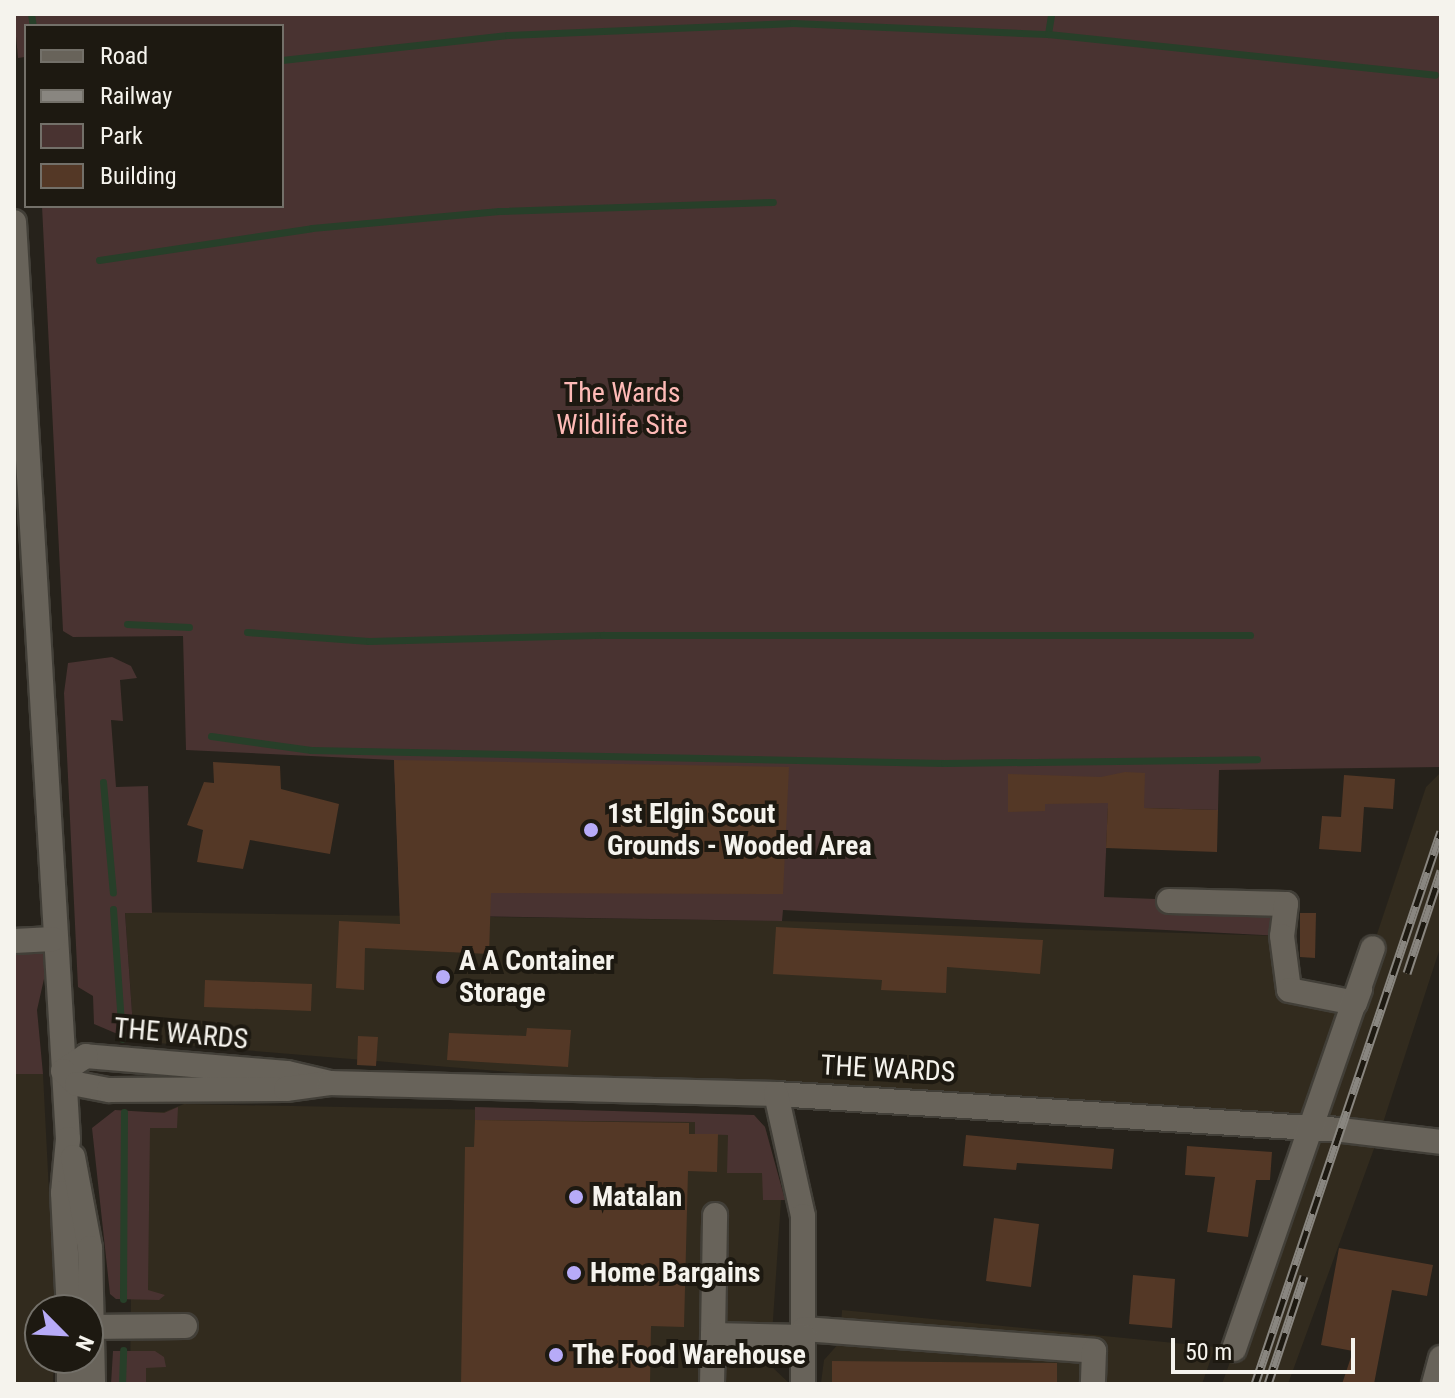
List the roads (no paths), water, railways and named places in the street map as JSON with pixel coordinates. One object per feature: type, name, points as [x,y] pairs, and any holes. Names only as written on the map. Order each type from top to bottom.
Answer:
[{"type":"street","points":[[14,222],[53,939],[67,1128],[63,1193],[68,1294]]},
{"type":"street","points":[[1169,901],[1286,904],[1282,936],[1289,990],[1355,1003],[1373,948],[1314,1128],[1234,1349]]},
{"type":"street","points":[[14,941],[53,939]]},
{"type":"street","points":[[61,1035],[86,1056]]},
{"type":"street","name":"THE WARDS","points":[[330,1083],[287,1073],[86,1056],[63,1071],[77,1084],[96,1089],[286,1089],[330,1083],[776,1094],[1314,1128],[1441,1142]]},
{"type":"street","points":[[67,1128],[96,1089]]},
{"type":"street","points":[[776,1094],[803,1216],[803,1384]]},
{"type":"street","points":[[67,1128],[82,1188],[89,1294]]},
{"type":"street","points":[[712,1384],[715,1215]]},
{"type":"street","points":[[104,1327],[185,1326]]},
{"type":"street","points":[[713,1335],[804,1333],[1094,1351],[1093,1384]]},
{"type":"street","points":[[1434,1384],[1441,1358]]},
{"type":"waterway","points":[[31,14],[33,24]]},
{"type":"waterway","points":[[1048,34],[1051,14]]},
{"type":"waterway","points":[[284,60],[508,35],[793,23],[1048,34],[1435,75]]},
{"type":"waterway","points":[[99,260],[312,228],[499,211],[773,202]]},
{"type":"waterway","points":[[127,624],[189,627]]},
{"type":"waterway","points":[[247,632],[369,641],[603,635],[1250,635]]},
{"type":"waterway","points":[[211,736],[311,750],[944,763],[1257,759]]},
{"type":"waterway","points":[[103,782],[113,893]]},
{"type":"waterway","points":[[113,909],[122,1039]]},
{"type":"waterway","points":[[123,1299],[124,1112]]},
{"type":"waterway","points":[[122,1384],[123,1350]]},
{"type":"railway","points":[[1255,1384],[1441,831]]},
{"type":"railway","points":[[1407,973],[1441,871]]},
{"type":"railway","points":[[1268,1384],[1304,1276]]},
{"type":"place","name":"1st Elgin Scout Grounds - Wooded Area","points":[[591,830]]},
{"type":"place","name":"A A Container Storage","points":[[443,977]]},
{"type":"place","name":"Matalan","points":[[576,1197]]},
{"type":"place","name":"Home Bargains","points":[[574,1273]]},
{"type":"place","name":"The Food Warehouse","points":[[556,1355]]},
{"type":"park label","name":"The Wards Wildlife Site","points":[[622,409]]}]
